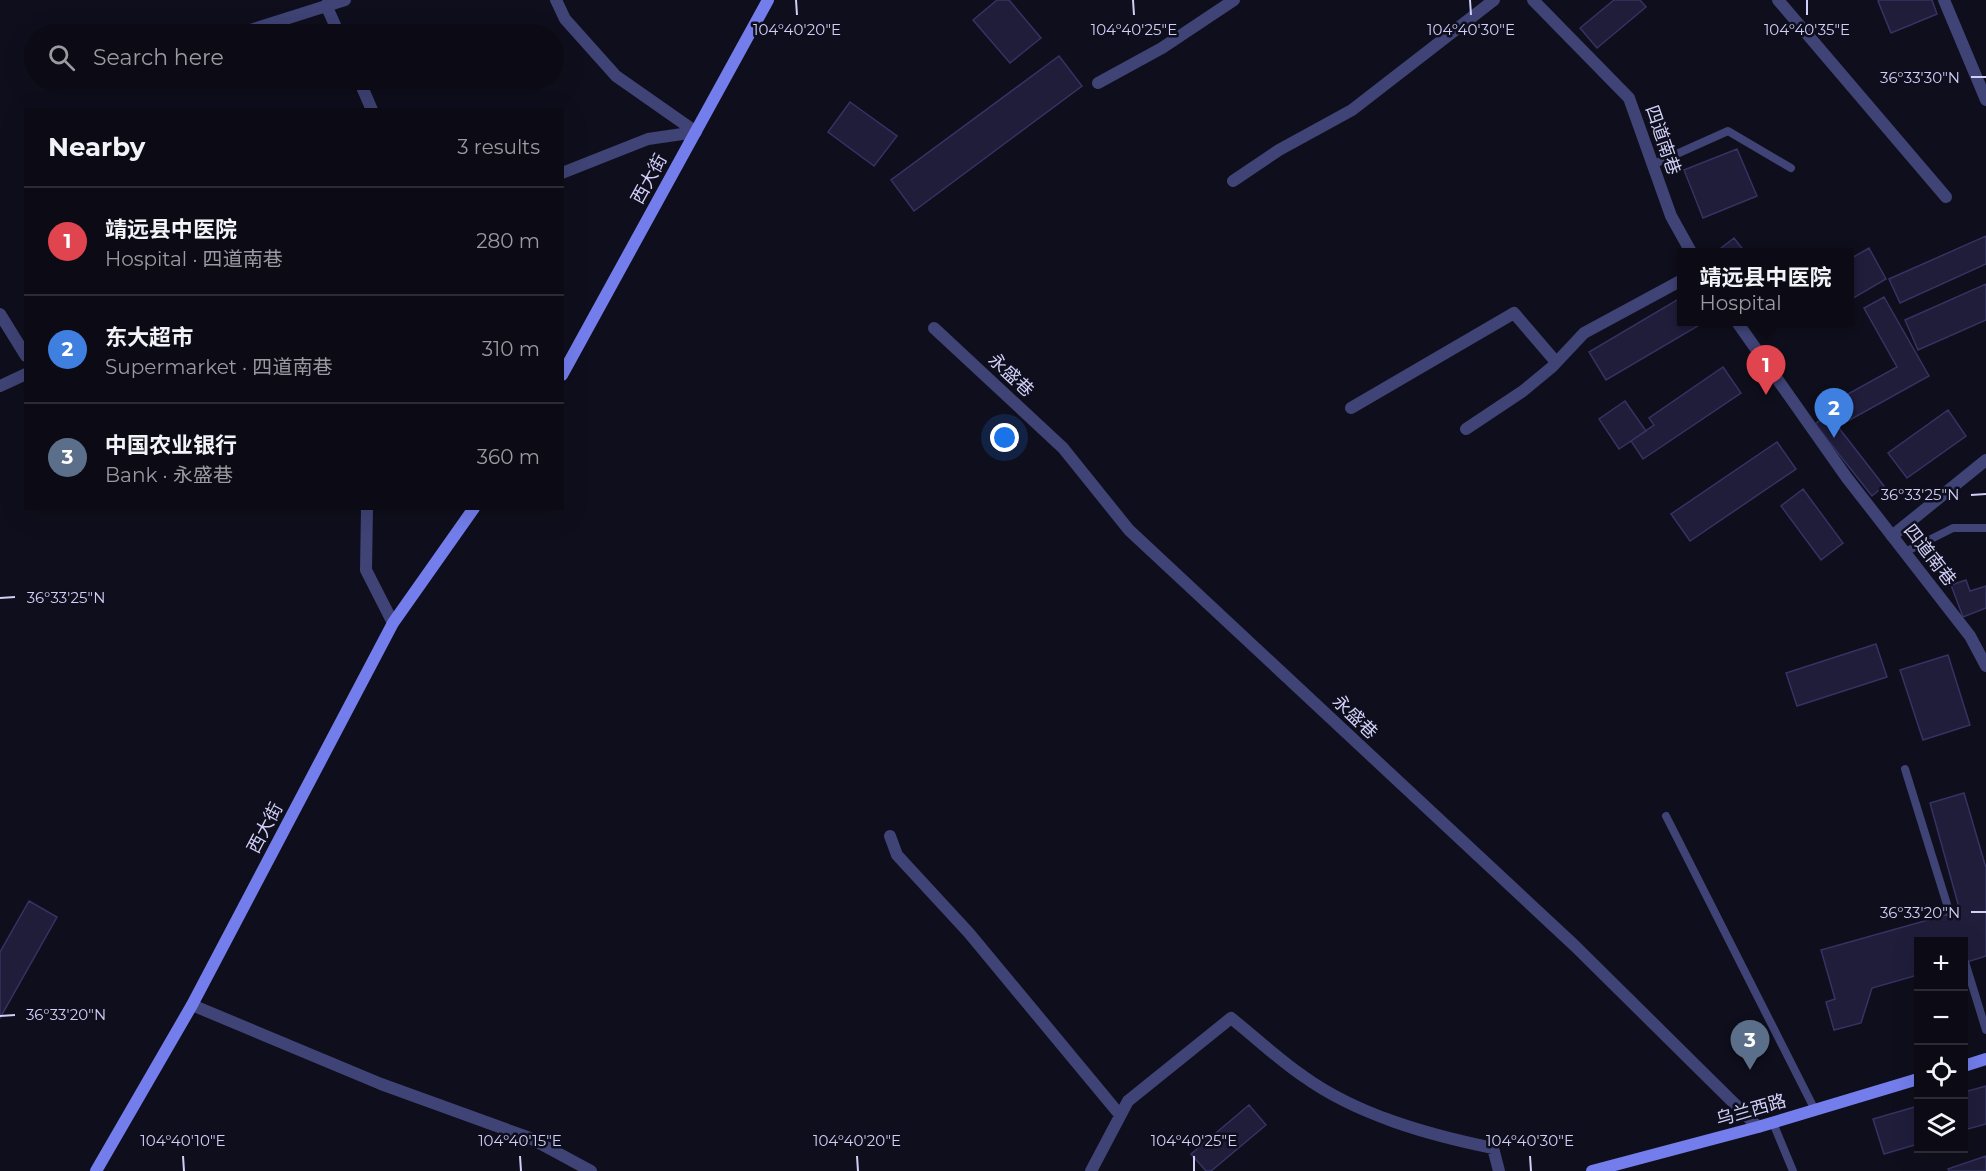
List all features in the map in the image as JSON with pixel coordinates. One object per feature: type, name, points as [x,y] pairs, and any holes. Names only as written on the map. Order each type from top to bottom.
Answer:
[{"type":"main road","name":"西大街","points":[[564,371],[768,0]]},
{"type":"main road","name":"西大街","points":[[96,1171],[192,1005],[393,623],[473,510]]},
{"type":"main road","points":[[1968,1065],[1986,1059]]},
{"type":"main road","name":"乌兰西路","points":[[1592,1171],[1773,1123],[1914,1080]]},
{"type":"street","points":[[268,24],[345,0]]},
{"type":"street","points":[[556,0],[565,19],[616,76],[696,132]]},
{"type":"street","points":[[1098,83],[1162,48],[1234,0]]},
{"type":"street","points":[[1233,181],[1280,150],[1352,110],[1494,0]]},
{"type":"street","name":"四道南巷","points":[[1533,0],[1629,98],[1671,216],[1689,248]]},
{"type":"street","points":[[1778,0],[1946,197]]},
{"type":"street","points":[[1944,0],[1986,100]]},
{"type":"street","points":[[326,5],[335,24]]},
{"type":"street","points":[[363,90],[371,108]]},
{"type":"street","points":[[564,172],[648,139],[696,132]]},
{"type":"street","points":[[1466,429],[1523,391],[1584,333],[1677,283]]},
{"type":"street","points":[[1351,408],[1514,313],[1556,362]]},
{"type":"street","points":[[0,314],[24,353]]},
{"type":"street","name":"四道南巷","points":[[1741,326],[1847,478],[1970,636],[1986,666]]},
{"type":"street","name":"永盛巷","points":[[934,328],[1063,448],[1129,530],[1575,946],[1758,1127]]},
{"type":"street","points":[[0,387],[24,375]]},
{"type":"street","points":[[1892,536],[1986,460]]},
{"type":"street","points":[[367,510],[366,570],[393,623]]},
{"type":"street","points":[[890,836],[897,855],[969,933],[1120,1115]]},
{"type":"street","points":[[192,1005],[381,1084],[530,1138],[591,1171]]},
{"type":"street","points":[[1091,1171],[1128,1101],[1231,1018],[1304,1077],[1334,1094],[1398,1123],[1431,1134],[1493,1148],[1499,1171]]},
{"type":"lane","points":[[1652,165],[1728,131],[1791,168]]},
{"type":"lane","points":[[1905,552],[1953,528],[1986,528]]},
{"type":"lane","points":[[1905,769],[1950,914]]},
{"type":"lane","points":[[1666,816],[1815,1110]]},
{"type":"lane","points":[[1968,972],[1986,1030]]},
{"type":"lane","points":[[1773,1123],[1793,1171]]},
{"type":"building","points":[[997,0],[1009,0],[1041,38],[1010,63],[973,20]]},
{"type":"building","points":[[1614,0],[1640,0],[1646,7],[1597,48],[1580,28]]},
{"type":"building","points":[[1932,0],[1937,14],[1891,33],[1878,1]]},
{"type":"building","points":[[1059,56],[1082,86],[914,211],[891,180]]},
{"type":"building","points":[[850,102],[897,136],[874,166],[828,132]]},
{"type":"building","points":[[1737,149],[1757,196],[1703,218],[1684,170]]},
{"type":"building","points":[[1986,236],[1986,264],[1900,303],[1889,279]]},
{"type":"building","points":[[1734,238],[1742,248],[1721,248]]},
{"type":"building","points":[[1869,248],[1886,279],[1854,298],[1854,257]]},
{"type":"building","points":[[1986,284],[1986,320],[1918,350],[1905,320]]},
{"type":"building","points":[[1884,297],[1929,376],[1848,421],[1837,400],[1897,367],[1864,308]]},
{"type":"building","points":[[1677,300],[1677,326],[1698,326],[1606,380],[1589,352]]},
{"type":"building","points":[[1723,367],[1741,393],[1643,459],[1631,441],[1654,425],[1649,418]]},
{"type":"building","points":[[1625,401],[1646,431],[1619,449],[1599,419]]},
{"type":"building","points":[[1948,410],[1966,436],[1907,478],[1888,453]]},
{"type":"building","points":[[1828,414],[1884,486],[1872,496],[1815,424]]},
{"type":"building","points":[[1777,442],[1796,469],[1690,541],[1671,514]]},
{"type":"building","points":[[1803,489],[1843,543],[1821,560],[1781,506]]},
{"type":"building","points":[[1966,580],[1970,591],[1986,586],[1986,608],[1963,617],[1951,585]]},
{"type":"building","points":[[1876,644],[1887,677],[1797,706],[1786,673]]},
{"type":"building","points":[[1948,655],[1970,725],[1923,740],[1900,670]]},
{"type":"building","points":[[1964,793],[1986,868],[1986,956],[1968,962],[1968,937],[1914,937],[1914,976],[1872,988],[1861,1023],[1834,1030],[1826,1002],[1835,999],[1821,950],[1960,911],[1930,803]]},
{"type":"building","points":[[29,901],[57,917],[0,1018],[0,952]]},
{"type":"building","points":[[1986,1086],[1986,1124],[1968,1129],[1968,1099],[1968,1091]]},
{"type":"building","points":[[1249,1105],[1266,1125],[1211,1171],[1206,1171],[1191,1154]]},
{"type":"building","points":[[1914,1107],[1914,1145],[1884,1154],[1873,1119]]},
{"type":"building","points":[[1986,1156],[1986,1171],[1949,1171],[1948,1169]]},
{"type":"place","name":"靖远县中医院","points":[[1766,395]]},
{"type":"place","name":"东大超市","points":[[1834,438]]},
{"type":"place","name":"中国农业银行","points":[[1750,1070]]}]
